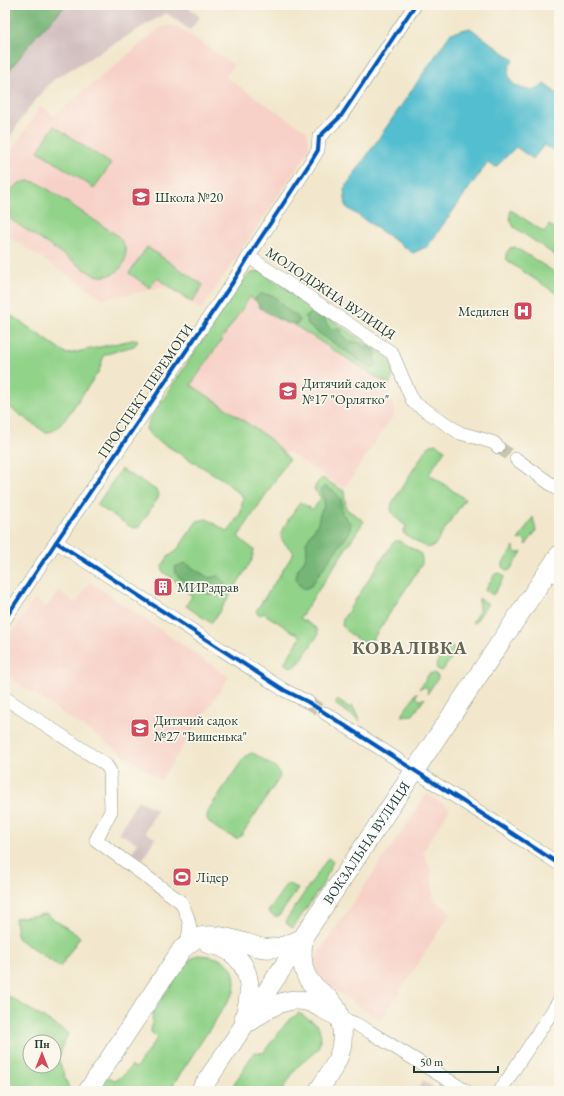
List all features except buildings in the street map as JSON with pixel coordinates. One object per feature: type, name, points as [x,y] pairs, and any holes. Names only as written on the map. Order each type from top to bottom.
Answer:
[{"type":"main road","name":"ВОКЗАЛЬНА ВУЛИЦЯ","points":[[200,1091],[415,771],[554,574],[559,555]]},
{"type":"main road","points":[[90,1089],[182,949],[200,937],[208,936],[230,939],[257,947],[270,948],[285,946],[303,938],[302,958],[306,975],[311,983],[332,1001],[338,1010],[343,1036],[341,1053],[336,1064],[318,1091]]},
{"type":"main road","points":[[182,949],[192,945],[213,944],[233,953],[240,961],[246,970],[249,991],[248,1005],[241,1028]]},
{"type":"main road","points":[[241,1028],[270,1007],[287,1000],[311,1003],[340,1018]]},
{"type":"street","name":"ПРОСПЕКТ ПЕРЕМОГИ","points":[[5,619],[249,257],[318,150],[319,137],[341,116],[415,5]]},
{"type":"street","name":"МОЛОДІЖНА ВУЛИЦЯ","points":[[249,257],[392,353],[413,402],[460,433],[482,439],[498,447]]},
{"type":"street","points":[[516,458],[559,490]]},
{"type":"street","points":[[56,542],[284,690],[308,702]]},
{"type":"street","points":[[5,698],[106,765],[110,771],[112,811],[96,840],[181,902],[190,929],[188,938],[182,949]]},
{"type":"street","points":[[325,713],[559,864]]},
{"type":"street","points":[[500,1091],[559,1001]]},
{"type":"street","points":[[340,1018],[354,1023],[370,1032],[466,1091]]},
{"type":"shaded area","points":[[66,5],[185,5],[200,17],[190,30],[166,13],[53,80],[28,109],[5,144],[5,76],[36,36]]},
{"type":"shaded area","name":"Школа №20","points":[[169,25],[178,27],[234,65],[226,77],[307,131],[310,149],[201,310],[165,287],[104,299],[5,234],[5,160],[41,106],[54,116],[160,28]]},
{"type":"shaded area","name":"Дитячий садок №17 \"Орлятко\"","points":[[251,297],[389,385],[390,397],[395,412],[344,489],[288,452],[267,480],[169,416]]},
{"type":"shaded area","name":"Дитячий садок №27 \"Вишенька\"","points":[[90,582],[229,677],[161,780],[5,674],[5,643],[35,599],[47,607],[58,591],[76,603]]},
{"type":"shaded area","points":[[427,794],[450,808],[423,852],[431,870],[434,900],[451,912],[381,1021],[320,980],[311,964]]},
{"type":"shaded area","points":[[138,800],[157,810],[145,832],[155,838],[143,859],[132,853],[137,843],[119,833]]},
{"type":"shaded area","points":[[423,1080],[435,1088],[439,1091],[416,1091]]},
{"type":"green space","points":[[5,5],[66,5],[36,36],[5,76]]},
{"type":"green space","points":[[54,126],[111,164],[94,188],[38,151]]},
{"type":"green space","points":[[28,181],[40,184],[118,236],[126,252],[122,266],[117,272],[110,275],[101,276],[92,274],[10,219],[6,206],[8,195],[16,186]]},
{"type":"green space","points":[[511,210],[544,232],[549,225],[559,231],[559,258],[514,227],[510,219]]},
{"type":"green space","points":[[147,247],[203,285],[192,302],[157,278],[150,288],[129,273]]},
{"type":"green space","points":[[515,247],[559,275],[559,295],[506,259],[506,254],[510,248]]},
{"type":"green space","points":[[260,271],[387,357],[391,367],[392,378],[389,385],[250,297],[191,385],[271,440],[289,459],[238,537],[254,550],[252,560],[211,623],[186,606],[192,596],[179,586],[174,579],[163,572],[162,566],[168,557],[177,550],[197,521],[207,519],[228,532],[241,512],[243,497],[222,479],[152,437],[146,429],[150,419],[236,290],[249,275]]},
{"type":"green space","points":[[260,294],[272,295],[277,298],[278,302],[297,316],[299,320],[298,324],[286,323],[260,308],[255,299]]},
{"type":"green space","points":[[5,311],[67,354],[137,339],[137,343],[134,346],[104,355],[99,371],[64,421],[55,430],[46,433],[5,404]]},
{"type":"green space","points":[[318,311],[324,314],[328,326],[332,329],[337,328],[341,330],[342,336],[350,341],[359,343],[365,347],[370,346],[374,349],[376,354],[374,358],[377,365],[376,367],[373,369],[309,326],[305,317],[312,312]]},
{"type":"green space","points":[[436,444],[445,450],[429,474],[465,499],[434,546],[427,548],[403,533],[406,526],[395,517],[391,510],[392,503],[427,448]]},
{"type":"green space","points":[[121,469],[156,490],[159,495],[139,527],[131,527],[97,505]]},
{"type":"green space","points":[[322,478],[344,491],[346,509],[364,521],[300,618],[317,629],[318,635],[299,663],[293,667],[284,663],[301,637],[263,613],[261,615],[256,611],[294,553],[282,540],[281,533],[283,528],[300,502],[313,510],[321,498],[314,489]]},
{"type":"green space","points":[[324,486],[335,492],[341,499],[342,513],[351,524],[349,533],[311,586],[304,589],[298,584],[296,577],[298,569],[305,559],[307,550],[306,542],[318,523],[324,506],[324,499],[320,491]]},
{"type":"green space","points":[[533,517],[536,531],[526,545],[523,540],[518,540]]},
{"type":"green space","points":[[395,541],[399,541],[420,553],[422,564],[373,639],[363,642],[346,630],[342,625],[343,619]]},
{"type":"green space","points":[[514,546],[515,552],[522,552],[510,570],[507,571],[503,568],[503,563]]},
{"type":"green space","points":[[185,563],[209,578],[218,576],[226,584],[222,595],[208,594],[194,585],[183,581],[175,573],[175,567]]},
{"type":"green space","points":[[500,573],[504,576],[504,578],[493,595],[485,590],[495,574]]},
{"type":"green space","points":[[479,598],[488,604],[474,624],[472,622],[479,611]]},
{"type":"green space","points":[[449,644],[457,650],[441,671],[437,669],[436,664]]},
{"type":"green space","points":[[434,673],[438,676],[438,678],[427,694],[428,690],[426,687],[419,689],[429,674]]},
{"type":"green space","points":[[417,692],[416,697],[418,699],[421,700],[425,698],[413,715],[401,716]]},
{"type":"green space","points":[[337,700],[350,708],[352,705],[360,721],[335,704]]},
{"type":"green space","points":[[253,753],[275,767],[279,772],[280,777],[241,836],[235,838],[211,824],[208,821],[207,814],[244,758]]},
{"type":"green space","points":[[328,858],[333,861],[323,884],[293,928],[287,924],[286,920]]},
{"type":"green space","points":[[287,883],[298,889],[279,916],[273,916],[268,912]]},
{"type":"green space","points":[[46,914],[80,937],[60,967],[17,938],[15,918]]},
{"type":"green space","points":[[197,955],[214,957],[227,963],[234,975],[234,992],[169,1091],[98,1091],[108,1077],[115,1080],[123,1076],[131,1066],[136,1068],[157,1038],[151,1032],[153,1012],[187,962]]},
{"type":"green space","points":[[5,994],[68,1033],[62,1049],[62,1034],[22,1034],[22,1074],[62,1074],[62,1070],[69,1088],[66,1091],[21,1091],[9,1083],[5,1076]]},
{"type":"green space","points":[[299,1013],[318,1025],[321,1036],[318,1049],[296,1068],[282,1091],[230,1091],[254,1052],[263,1053],[287,1022]]},
{"type":"water","points":[[470,28],[514,60],[510,66],[508,74],[516,86],[531,90],[544,84],[559,95],[559,146],[555,151],[544,145],[533,159],[516,147],[496,167],[487,163],[428,246],[413,253],[346,207],[344,189],[451,33]]},
{"type":"tunnel","points":[[498,447],[516,459]]},
{"type":"tunnel","points":[[308,702],[325,713]]},
{"type":"cycle path","points":[[5,619],[235,279],[318,150],[319,137],[341,116],[415,5]]},
{"type":"cycle path","points":[[56,542],[284,690],[308,702],[559,864]]},
{"type":"place","name":"Школа №20","points":[[141,197]]},
{"type":"place","name":"Медилен","points":[[523,311]]},
{"type":"place","name":"Дитячий садок №17 \"Орлятко\"","points":[[288,391]]},
{"type":"place","name":"МИРздрав","points":[[163,587]]},
{"type":"place","name":"Дитячий садок №27 \"Вишенька\"","points":[[140,728]]},
{"type":"place","name":"Лідер","points":[[182,877]]},
{"type":"district","name":"КОВАЛІВКА","points":[[410,647]]}]
